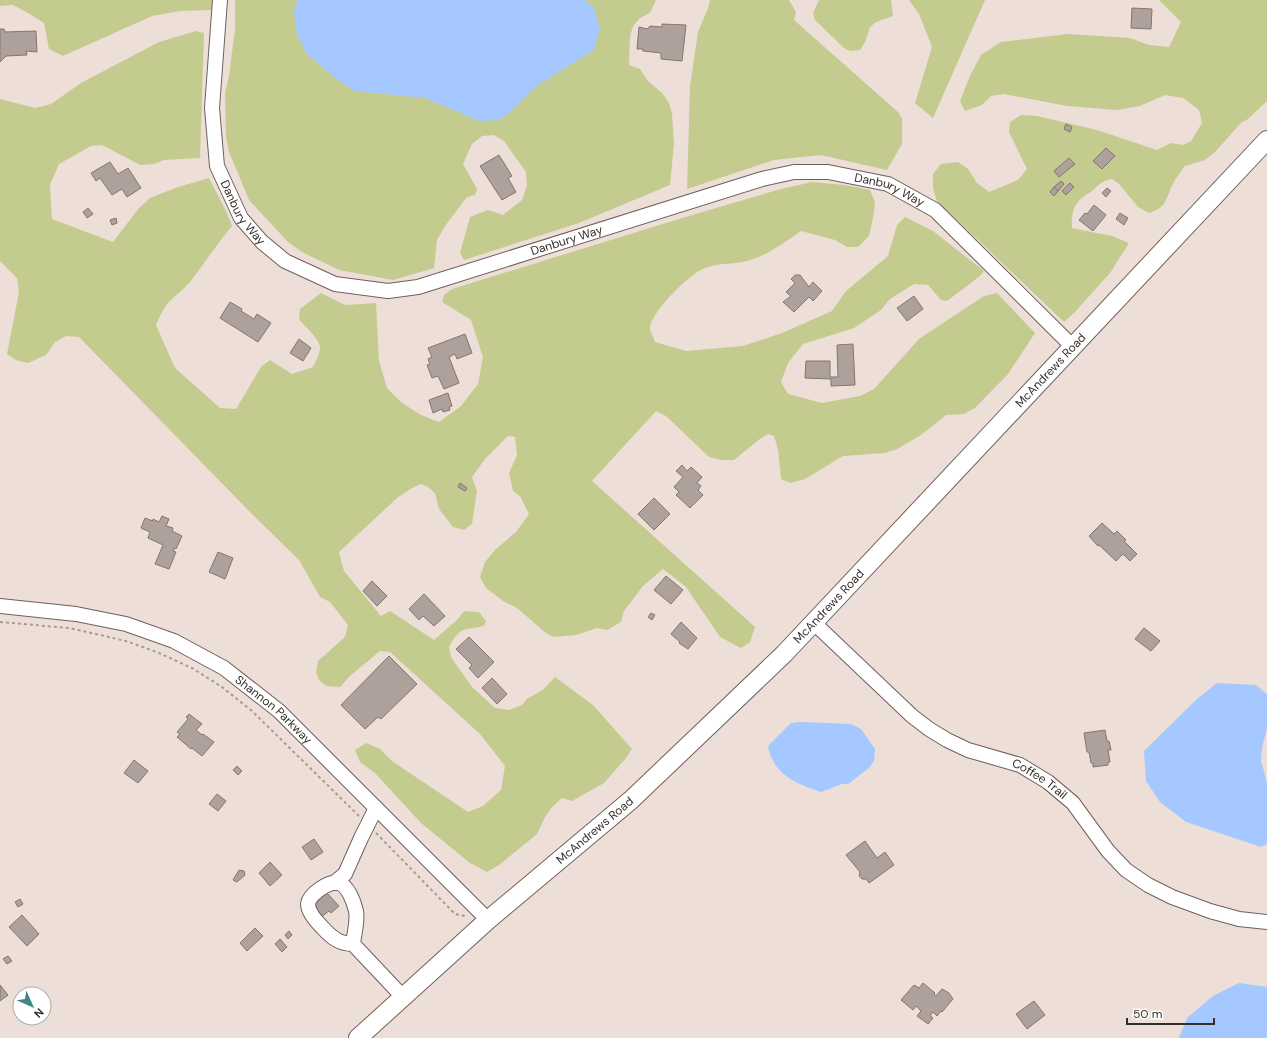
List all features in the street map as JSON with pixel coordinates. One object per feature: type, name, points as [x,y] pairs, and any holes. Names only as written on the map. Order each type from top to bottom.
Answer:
[{"type":"main road","name":"McAndrews Road","points":[[358,1038],[488,920],[631,800],[784,654],[1267,140]]},
{"type":"street","name":"Danbury Way","points":[[220,0],[212,108],[218,166],[242,218],[262,242],[285,261],[335,284],[377,291],[418,287],[762,178],[794,172],[828,172],[888,184],[935,210],[1072,346]]},
{"type":"street","name":"Shannon Parkway","points":[[0,606],[76,614],[126,624],[174,641],[224,668],[279,712],[488,920]]},
{"type":"street","name":"Coffee Trail","points":[[814,623],[912,716],[929,729],[968,750],[1020,765],[1048,782],[1073,803],[1108,851],[1126,870],[1148,885],[1172,897],[1210,911],[1239,919],[1267,922]]},
{"type":"street","points":[[376,808],[345,874],[334,883],[313,894],[309,898],[308,905],[316,920],[332,937],[345,944],[352,944],[403,996]]},
{"type":"street","points":[[334,883],[340,883],[349,892],[357,913],[352,944]]},
{"type":"path","points":[[0,622],[69,628],[105,636],[130,642],[192,668],[222,687],[252,711],[368,825],[455,914],[488,920]]},
{"type":"green space","points":[[0,0],[213,0],[212,10],[180,11],[152,16],[63,56],[49,49],[44,23],[13,5],[0,6]]},
{"type":"green space","points":[[235,0],[656,0],[650,13],[640,18],[633,26],[630,36],[629,65],[640,69],[648,81],[662,93],[669,103],[672,114],[674,144],[670,185],[579,223],[464,260],[460,253],[470,217],[488,210],[503,215],[522,200],[527,186],[526,172],[504,141],[494,135],[482,136],[472,144],[463,164],[477,189],[475,195],[467,197],[445,226],[437,240],[434,268],[393,280],[339,270],[302,252],[288,242],[249,200],[229,152],[226,138],[225,93],[229,76],[235,29]]},
{"type":"green space","points":[[710,0],[789,0],[796,12],[794,20],[899,113],[902,119],[902,144],[887,170],[821,155],[774,160],[687,189],[690,86],[698,32]]},
{"type":"green space","points":[[819,0],[891,0],[893,16],[876,22],[870,27],[865,42],[860,50],[850,51],[844,48],[815,20],[813,13]]},
{"type":"green space","points":[[909,0],[985,0],[933,118],[915,103],[932,47],[919,14]]},
{"type":"green space","points":[[1159,0],[1267,0],[1267,101],[1248,119],[1241,123],[1215,152],[1205,160],[1185,166],[1174,182],[1166,201],[1158,209],[1149,213],[1138,207],[1119,184],[1112,179],[1100,184],[1077,203],[1073,211],[1072,228],[1112,236],[1129,243],[1110,273],[1064,322],[937,201],[933,189],[933,174],[941,164],[958,162],[968,169],[977,183],[989,192],[1018,180],[1027,169],[1009,132],[1010,122],[1021,115],[1037,116],[1097,130],[1157,150],[1171,143],[1183,145],[1191,141],[1202,123],[1199,110],[1183,98],[1165,95],[1140,106],[1117,110],[1067,106],[1004,94],[991,96],[982,105],[965,111],[960,101],[970,76],[981,55],[1001,42],[1067,34],[1130,38],[1149,45],[1169,47],[1181,22]]},
{"type":"green space","points":[[196,31],[204,33],[200,158],[164,160],[154,164],[140,165],[102,145],[91,146],[59,164],[50,185],[52,219],[113,242],[139,208],[150,198],[178,187],[209,178],[232,226],[186,287],[172,299],[162,311],[156,325],[175,368],[220,408],[236,409],[261,367],[270,360],[292,374],[313,367],[320,348],[318,341],[299,319],[300,309],[321,293],[345,305],[376,303],[379,361],[387,388],[402,403],[421,415],[439,422],[461,406],[478,384],[483,357],[471,320],[442,302],[444,295],[452,289],[682,218],[781,189],[812,182],[845,185],[870,190],[875,202],[869,236],[858,247],[847,247],[835,240],[801,231],[760,257],[748,261],[711,266],[698,271],[672,294],[652,321],[650,328],[655,342],[686,351],[743,346],[782,333],[832,311],[846,291],[888,256],[897,225],[905,217],[933,231],[984,271],[980,276],[947,301],[941,300],[928,285],[914,284],[890,299],[881,310],[854,328],[803,344],[788,363],[781,382],[788,394],[822,403],[860,396],[874,389],[919,339],[984,296],[997,293],[1035,333],[1008,374],[975,408],[964,414],[946,415],[921,435],[897,449],[885,453],[843,456],[805,479],[791,483],[781,479],[778,449],[774,436],[768,434],[761,438],[734,460],[722,460],[709,457],[666,416],[656,411],[592,481],[755,627],[750,642],[741,648],[720,637],[686,587],[663,569],[643,586],[624,611],[621,622],[607,630],[597,628],[576,635],[553,637],[546,633],[517,608],[503,601],[486,588],[480,577],[485,562],[495,550],[516,532],[529,514],[520,496],[513,491],[509,473],[517,455],[515,437],[508,436],[485,459],[472,477],[477,491],[472,524],[464,530],[453,527],[439,509],[435,493],[428,487],[421,484],[397,498],[339,552],[344,571],[381,616],[390,611],[434,640],[457,620],[464,611],[479,612],[486,621],[484,626],[463,630],[457,635],[449,647],[451,657],[472,687],[495,708],[509,710],[522,705],[527,699],[544,689],[555,677],[593,705],[632,749],[604,783],[572,801],[562,798],[553,806],[545,817],[537,834],[499,865],[487,872],[470,863],[421,823],[375,773],[360,762],[355,750],[366,743],[380,749],[392,761],[468,812],[483,806],[501,790],[505,766],[480,734],[390,652],[380,651],[350,676],[340,687],[326,686],[319,680],[316,673],[318,661],[345,637],[348,625],[330,602],[320,597],[299,560],[79,337],[66,336],[55,342],[46,355],[28,363],[16,360],[7,354],[19,292],[17,278],[0,261],[0,99],[35,108],[51,104],[81,83],[159,42]]},
{"type":"water","points":[[297,0],[585,0],[594,8],[600,28],[594,50],[538,85],[509,113],[499,120],[479,121],[425,98],[355,91],[335,78],[306,53],[297,34],[294,12]]},
{"type":"water","points":[[1217,683],[1256,685],[1267,694],[1267,728],[1262,748],[1261,760],[1267,783],[1267,844],[1261,847],[1186,822],[1160,802],[1146,781],[1144,751],[1196,700]]},
{"type":"water","points":[[791,723],[851,724],[861,729],[875,749],[874,761],[869,768],[848,784],[842,784],[821,792],[795,781],[780,771],[771,756],[768,746]]},
{"type":"water","points":[[1239,983],[1267,987],[1267,1038],[1179,1038],[1187,1018],[1213,996]]},
{"type":"building","points":[[1132,8],[1152,9],[1151,29],[1131,28]]},
{"type":"building","points":[[662,24],[686,25],[682,61],[661,59],[661,53],[637,49],[639,27],[647,29],[650,26],[662,27]]},
{"type":"building","points":[[0,29],[4,29],[5,32],[36,31],[37,52],[26,51],[27,55],[6,56],[0,62]]},
{"type":"building","points":[[1066,124],[1072,127],[1070,132],[1064,129]]},
{"type":"building","points":[[1106,148],[1115,156],[1102,169],[1093,161]]},
{"type":"building","points":[[499,155],[512,176],[508,178],[516,192],[502,200],[480,166]]},
{"type":"building","points":[[1069,158],[1075,164],[1059,177],[1054,171]]},
{"type":"building","points":[[110,162],[118,174],[128,168],[141,188],[127,197],[122,189],[112,195],[100,178],[96,181],[91,173]]},
{"type":"building","points":[[1061,181],[1064,184],[1058,191],[1054,187]]},
{"type":"building","points":[[1070,183],[1074,187],[1066,195],[1062,191]]},
{"type":"building","points":[[1054,187],[1058,191],[1054,196],[1050,192]]},
{"type":"building","points":[[1107,188],[1111,191],[1106,197],[1102,193]]},
{"type":"building","points":[[1094,205],[1106,215],[1093,231],[1079,220],[1085,213],[1087,214]]},
{"type":"building","points":[[88,208],[93,214],[87,218],[83,212]]},
{"type":"building","points":[[1120,213],[1128,218],[1124,225],[1116,219]]},
{"type":"building","points":[[116,218],[117,223],[112,225],[110,220]]},
{"type":"building","points":[[795,275],[800,275],[809,287],[813,282],[822,291],[813,301],[809,297],[794,312],[783,302],[791,296],[786,292],[795,283],[791,279]]},
{"type":"building","points":[[914,296],[923,309],[907,321],[897,308]]},
{"type":"building","points":[[230,302],[242,309],[241,311],[254,319],[257,314],[271,323],[258,342],[220,318]]},
{"type":"building","points":[[465,334],[472,353],[457,359],[455,354],[449,357],[459,383],[444,389],[438,376],[432,378],[427,365],[430,364],[428,359],[432,357],[428,348]]},
{"type":"building","points":[[299,339],[311,348],[303,361],[290,353]]},
{"type":"building","points":[[853,344],[855,385],[831,386],[831,379],[805,378],[806,361],[830,361],[830,377],[838,377],[837,345]]},
{"type":"building","points":[[448,393],[452,406],[449,407],[450,410],[443,412],[442,409],[433,413],[429,400]]},
{"type":"building","points":[[682,465],[687,471],[691,467],[702,477],[697,483],[701,486],[698,490],[703,495],[690,508],[676,495],[679,492],[674,487],[683,477],[676,471]]},
{"type":"building","points":[[460,483],[467,488],[465,491],[458,487]]},
{"type":"building","points":[[654,498],[670,514],[654,530],[638,514]]},
{"type":"building","points":[[162,516],[169,519],[166,526],[173,528],[172,531],[182,536],[176,549],[174,548],[173,551],[176,552],[169,569],[155,564],[163,545],[148,538],[150,532],[141,528],[145,518],[153,521],[153,519],[159,522]]},
{"type":"building","points":[[1102,523],[1114,534],[1117,531],[1126,540],[1124,541],[1137,554],[1130,561],[1123,554],[1116,561],[1099,545],[1098,546],[1089,536]]},
{"type":"building","points":[[218,552],[233,558],[225,579],[209,572]]},
{"type":"building","points":[[666,576],[683,590],[671,604],[654,590]]},
{"type":"building","points":[[372,581],[387,596],[377,606],[363,591]]},
{"type":"building","points":[[424,594],[445,616],[434,626],[423,616],[419,620],[409,609]]},
{"type":"building","points":[[651,613],[655,615],[652,620],[648,617]]},
{"type":"building","points":[[681,622],[697,638],[688,649],[679,643],[680,642],[671,634]]},
{"type":"building","points":[[1144,628],[1160,641],[1151,651],[1135,639]]},
{"type":"building","points":[[469,637],[494,662],[478,678],[469,668],[472,665],[456,649]]},
{"type":"building","points":[[389,656],[417,684],[381,719],[378,717],[365,729],[341,705]]},
{"type":"building","points":[[492,678],[507,694],[497,704],[482,688]]},
{"type":"building","points":[[189,714],[202,724],[196,730],[214,742],[202,756],[177,737],[180,734],[177,732],[188,719],[186,717]]},
{"type":"building","points":[[1105,730],[1107,741],[1109,741],[1111,750],[1108,750],[1110,762],[1108,762],[1108,765],[1093,767],[1089,752],[1087,752],[1084,733]]},
{"type":"building","points":[[134,760],[148,771],[138,783],[124,773]]},
{"type":"building","points":[[237,766],[242,771],[238,775],[233,770]]},
{"type":"building","points":[[217,794],[226,801],[218,811],[209,804]]},
{"type":"building","points":[[314,839],[323,852],[311,860],[302,847]]},
{"type":"building","points":[[865,841],[877,858],[885,852],[894,865],[869,883],[866,879],[862,879],[859,876],[860,872],[846,855]]},
{"type":"building","points":[[270,862],[282,875],[270,886],[259,873]]},
{"type":"building","points":[[239,870],[244,871],[245,875],[237,882],[233,880]]},
{"type":"building","points":[[327,893],[339,906],[331,913],[329,911],[320,918],[310,907]]},
{"type":"building","points":[[20,899],[23,904],[18,907],[15,902]]},
{"type":"building","points":[[22,915],[39,934],[27,946],[9,927]]},
{"type":"building","points":[[255,928],[263,936],[247,951],[240,943]]},
{"type":"building","points":[[289,931],[292,935],[288,939],[285,935]]},
{"type":"building","points":[[280,939],[287,947],[282,952],[275,944]]},
{"type":"building","points":[[8,956],[12,961],[7,964],[3,959]]},
{"type":"building","points":[[923,983],[935,993],[934,994],[936,996],[942,989],[949,993],[953,999],[937,1016],[933,1012],[930,1016],[933,1018],[928,1024],[917,1016],[921,1011],[916,1006],[913,1010],[901,1000],[914,985],[919,988]]},
{"type":"building","points":[[0,985],[8,995],[0,1001]]},
{"type":"building","points":[[1034,1001],[1045,1015],[1027,1029],[1016,1014]]}]
